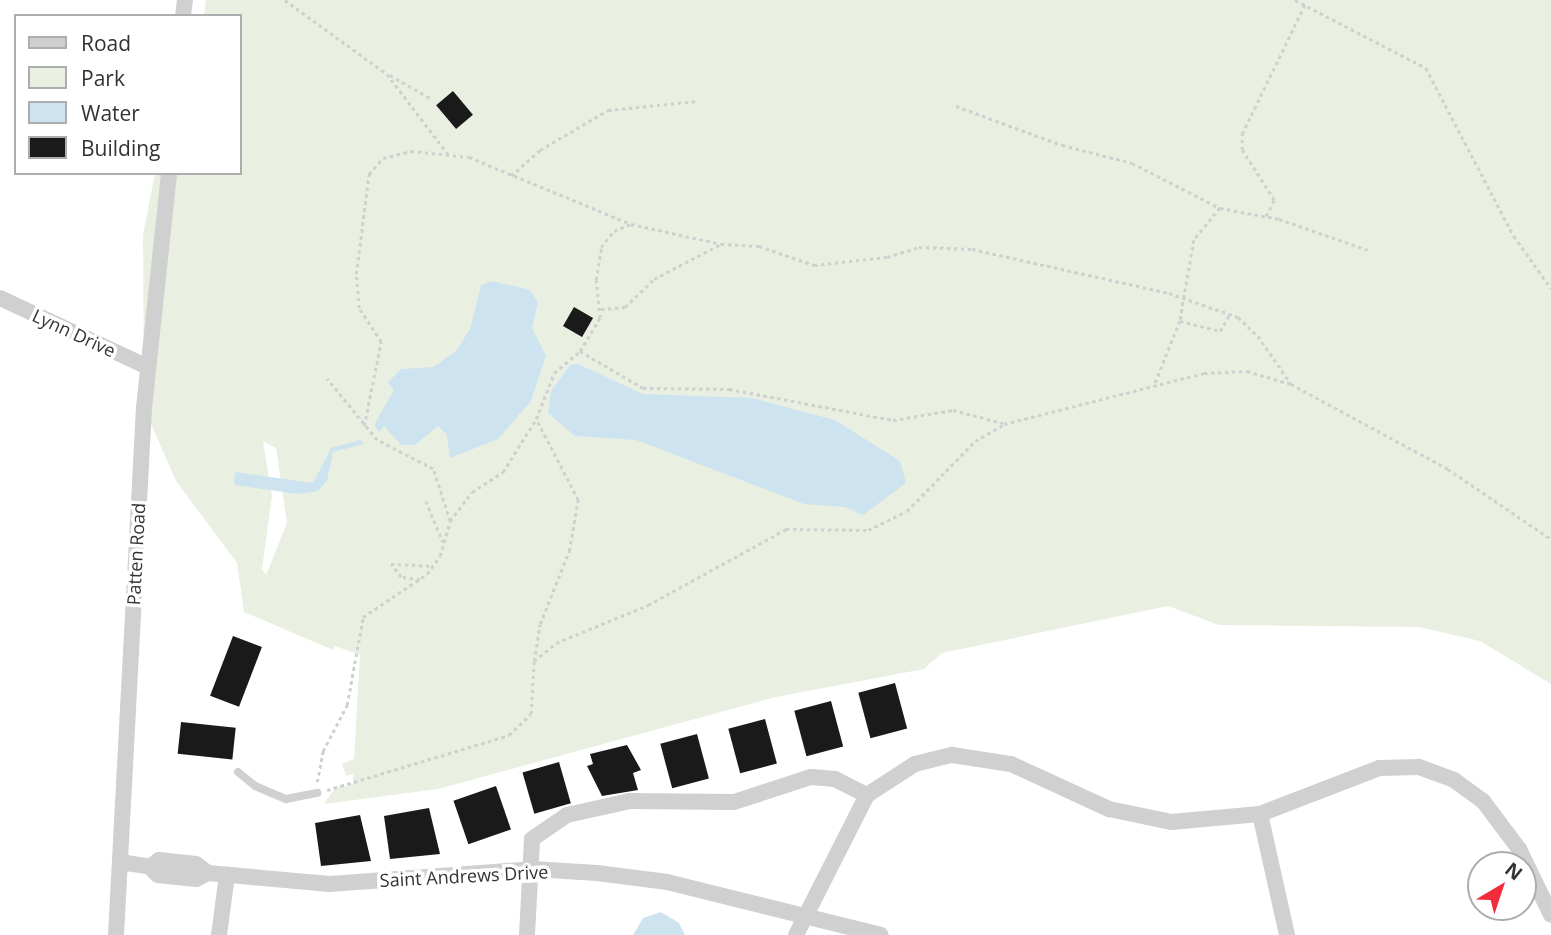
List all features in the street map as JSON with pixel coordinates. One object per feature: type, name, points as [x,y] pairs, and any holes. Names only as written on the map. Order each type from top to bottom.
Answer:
[{"type":"street","name":"Patten Road","points":[[116,935],[148,368],[169,175]]},
{"type":"street","name":"Lynn Drive","points":[[0,298],[148,368]]},
{"type":"street","points":[[796,935],[867,795],[915,764],[971,756],[1011,764],[1130,815],[1196,822],[1259,814],[1379,768],[1437,772],[1470,790],[1506,828],[1551,915]]},
{"type":"street","points":[[527,935],[536,833],[581,810],[638,801],[734,802],[811,777],[835,779],[867,795]]},
{"type":"street","points":[[1259,814],[1287,935]]},
{"type":"street","name":"Saint Andrews Drive","points":[[120,862],[150,867],[167,861],[196,864],[208,873],[330,884],[533,869],[667,882],[881,935]]},
{"type":"street","points":[[219,935],[227,875]]},
{"type":"lane","points":[[239,772],[270,794],[298,799],[317,793]]},
{"type":"path","points":[[285,0],[387,74],[430,98]]},
{"type":"path","points":[[1295,0],[1426,68],[1514,236],[1551,288]]},
{"type":"path","points":[[1266,216],[1274,200],[1242,150],[1242,134],[1305,4]]},
{"type":"path","points":[[387,74],[448,154]]},
{"type":"path","points":[[511,176],[540,150],[608,110],[698,101]]},
{"type":"path","points":[[956,106],[1062,145],[1132,163],[1220,208],[1266,216],[1368,250]]},
{"type":"path","points":[[366,429],[381,342],[359,309],[356,274],[369,174],[393,153],[448,154],[481,161],[511,176],[631,224],[721,244],[759,246],[799,261],[833,265],[919,247],[972,250],[1184,297],[1230,314],[1258,336],[1291,384]]},
{"type":"path","points":[[1154,385],[1180,321],[1194,240],[1220,208]]},
{"type":"path","points":[[536,419],[578,500],[569,551],[540,624],[534,661],[531,714],[509,735],[317,793],[318,766],[347,705],[363,617],[421,580],[433,566],[450,521],[472,492],[503,472],[536,419],[554,373],[580,351],[597,325],[600,309],[596,280],[601,247],[614,231],[631,224]]},
{"type":"path","points":[[600,309],[625,307],[654,279],[721,244]]},
{"type":"path","points":[[1180,321],[1220,331],[1230,314]]},
{"type":"path","points":[[580,351],[643,388],[729,389],[893,421],[953,410],[1004,424]]},
{"type":"path","points":[[534,661],[556,643],[648,605],[786,529],[868,530],[896,516],[975,441],[1004,424],[1154,385],[1226,370],[1291,384],[1448,469],[1551,539]]},
{"type":"path","points":[[327,379],[377,440],[433,468],[450,521]]},
{"type":"path","points":[[426,501],[443,542]]},
{"type":"path","points":[[421,580],[401,577],[391,564],[433,566]]},
{"type":"green space","points":[[206,0],[1551,0],[1551,684],[1480,641],[1419,627],[1219,625],[1168,606],[942,653],[924,669],[776,697],[438,789],[324,804],[335,788],[353,784],[353,774],[346,776],[342,764],[354,759],[360,655],[335,646],[333,650],[244,612],[237,563],[176,481],[144,408],[143,235],[155,175],[242,175],[242,14],[204,14]],"holes":[[[263,441],[276,448],[287,523],[266,575],[262,569],[272,496]]]},
{"type":"water","points":[[492,281],[530,290],[538,302],[532,328],[546,356],[531,401],[498,439],[450,458],[447,435],[438,426],[415,445],[401,445],[384,426],[379,432],[374,425],[394,390],[388,382],[401,369],[433,367],[456,351],[470,329],[481,285]]},
{"type":"water","points":[[578,364],[643,394],[752,398],[835,420],[900,461],[906,483],[863,515],[845,507],[804,504],[636,440],[575,436],[548,413],[551,391],[570,365]]},
{"type":"water","points":[[361,440],[364,444],[333,452],[327,481],[318,491],[298,494],[234,485],[235,472],[313,483],[331,448]]},
{"type":"water","points":[[661,912],[679,923],[685,935],[633,935],[643,918]]},
{"type":"building","points":[[453,91],[473,115],[456,129],[436,105]]},
{"type":"building","points":[[574,307],[593,318],[582,337],[563,326]]},
{"type":"building","points":[[233,636],[262,647],[239,707],[210,696]]},
{"type":"building","points":[[895,683],[907,728],[870,738],[858,693]]},
{"type":"building","points":[[831,701],[843,746],[806,756],[794,711]]},
{"type":"building","points":[[765,719],[777,763],[740,773],[728,729]]},
{"type":"building","points":[[181,722],[236,728],[232,760],[178,754]]},
{"type":"building","points":[[697,734],[709,778],[672,788],[660,744]]},
{"type":"building","points":[[627,745],[641,770],[633,773],[638,790],[602,796],[587,766],[593,764],[590,754]]},
{"type":"building","points":[[559,762],[571,803],[534,814],[522,772]]},
{"type":"building","points":[[496,786],[511,829],[468,844],[453,801]]},
{"type":"building","points":[[429,808],[440,854],[390,859],[384,816]]},
{"type":"building","points":[[360,815],[371,861],[321,866],[315,823]]}]
